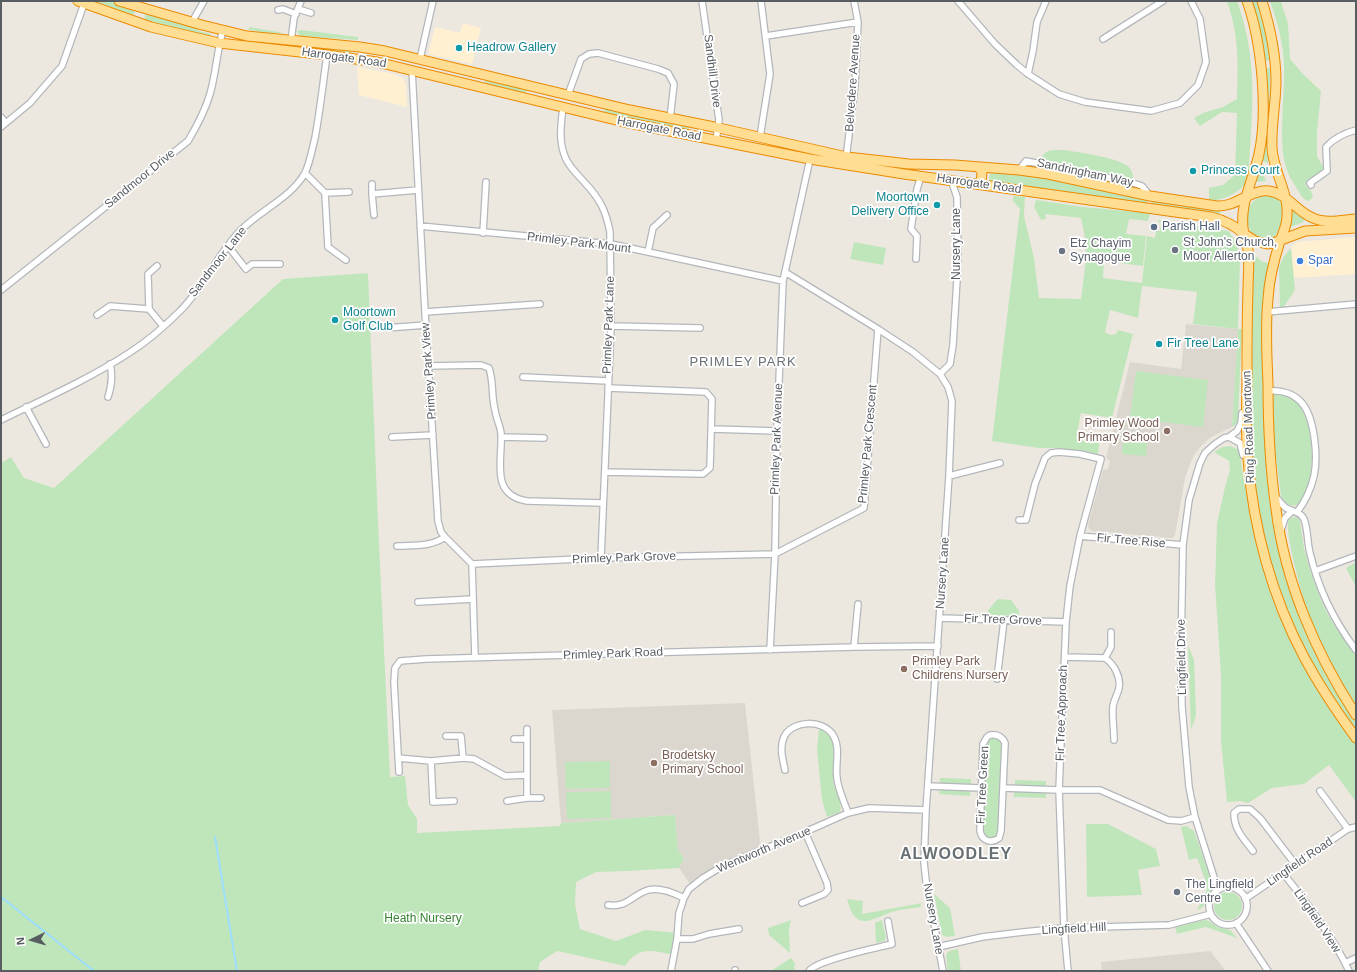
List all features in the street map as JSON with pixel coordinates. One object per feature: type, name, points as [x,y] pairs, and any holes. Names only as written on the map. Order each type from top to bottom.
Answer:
[{"type":"highway","name":"Harrogate Road","points":[[119,1],[247,36],[366,47],[670,119],[760,137],[846,161],[920,176],[1211,217],[1228,222],[1245,235]]},
{"type":"highway","points":[[1247,1],[1256,33],[1261,67],[1262,104],[1259,154],[1242,215],[1245,235],[1261,243],[1273,243],[1305,231],[1356,228]]},
{"type":"highway","points":[[1262,1],[1271,34],[1276,80],[1273,118],[1273,156],[1285,198],[1287,216],[1280,241]]},
{"type":"highway","name":"Harrogate Road","points":[[82,2],[151,27],[219,43],[377,62],[624,122],[810,158],[1019,170],[1048,174],[1150,196],[1224,206],[1246,197]]},
{"type":"highway","points":[[366,47],[367,53],[372,56],[402,63],[412,70]]},
{"type":"highway","points":[[445,65],[451,72],[472,77],[476,81],[475,86]]},
{"type":"highway","points":[[532,86],[532,96],[559,102],[563,107]]},
{"type":"highway","points":[[568,95],[573,100],[599,106],[599,116]]},
{"type":"highway","points":[[921,164],[921,169],[923,172],[936,175],[942,179]]},
{"type":"highway","points":[[978,167],[982,171],[981,185]]},
{"type":"highway","points":[[1246,197],[1256,192],[1268,191],[1278,193],[1306,214],[1320,220],[1356,219]]},
{"type":"highway","name":"Ring Road Moortown","points":[[1245,235],[1248,245],[1248,459],[1255,512],[1265,555],[1277,596],[1293,634],[1304,657],[1328,698],[1356,738]]},
{"type":"highway","name":"Ring Road Moortown","points":[[1280,241],[1271,272],[1267,312],[1269,446],[1276,511],[1284,554],[1306,621],[1323,658],[1356,715]]},
{"type":"street","points":[[192,22],[204,1]]},
{"type":"street","points":[[291,41],[297,12],[301,1]]},
{"type":"street","points":[[420,59],[434,1]]},
{"type":"street","name":"Sandhill Drive","points":[[702,1],[712,61],[719,120],[716,140]]},
{"type":"street","points":[[760,137],[770,74],[761,1]]},
{"type":"street","name":"Belvedere Avenue","points":[[846,161],[855,85],[858,22],[854,1]]},
{"type":"street","points":[[958,1],[995,44],[1028,74],[1059,94],[1085,102],[1151,111],[1180,103],[1198,85],[1206,62],[1200,19],[1191,1]]},
{"type":"street","points":[[1028,74],[1037,22],[1046,1]]},
{"type":"street","points":[[1103,39],[1163,1]]},
{"type":"street","points":[[1,127],[30,103],[62,66],[82,2]]},
{"type":"street","points":[[278,10],[282,9],[311,13]]},
{"type":"street","points":[[766,36],[858,22]]},
{"type":"street","name":"Sandmoor Drive","points":[[1,290],[188,141],[201,119],[210,93],[219,43],[223,30]]},
{"type":"street","points":[[568,95],[581,59],[589,54],[598,53],[668,73],[674,84],[670,119]]},
{"type":"street","name":"Sandmoor Lane","points":[[1,420],[110,364],[145,342],[181,310],[200,288],[228,246],[245,226],[283,198],[295,186],[305,173],[310,158],[319,118],[327,55]]},
{"type":"street","name":"Primley Park View","points":[[412,70],[438,521],[444,537],[472,564]]},
{"type":"street","name":"Primley Park Lane","points":[[563,107],[560,131],[566,160],[601,202],[607,218],[611,244],[611,326],[601,558]]},
{"type":"street","points":[[1,117],[6,123]]},
{"type":"street","points":[[1311,185],[1310,183],[1327,171],[1326,147],[1330,142],[1340,136],[1356,130]]},
{"type":"street","name":"Primley Park Avenue","points":[[770,650],[775,554],[777,431],[783,281],[810,158]]},
{"type":"street","points":[[305,173],[325,193],[328,247],[346,260]]},
{"type":"street","points":[[916,259],[917,236],[911,229],[920,176]]},
{"type":"street","name":"Nursery Lane","points":[[943,971],[926,881],[924,862],[926,810],[950,476],[952,400],[948,387],[940,374],[950,364],[953,345],[958,263],[957,197],[951,180]]},
{"type":"street","points":[[483,233],[486,182]]},
{"type":"street","points":[[372,184],[374,215]]},
{"type":"street","points":[[372,194],[418,190]]},
{"type":"street","points":[[325,193],[349,192]]},
{"type":"street","points":[[648,252],[653,228],[667,215]]},
{"type":"street","name":"Primley Park Mount","points":[[420,226],[611,244],[783,281]]},
{"type":"street","points":[[228,246],[246,269],[252,264],[280,264]]},
{"type":"street","points":[[158,266],[148,274],[149,309],[163,326]]},
{"type":"street","points":[[785,272],[913,352],[940,374]]},
{"type":"street","points":[[425,312],[540,304]]},
{"type":"street","points":[[1267,312],[1356,304]]},
{"type":"street","points":[[97,315],[110,306],[149,309]]},
{"type":"street","points":[[386,328],[426,325]]},
{"type":"street","points":[[611,326],[700,328]]},
{"type":"street","name":"Primley Park Crescent","points":[[775,554],[864,508],[878,329]]},
{"type":"street","name":"Lingfield Drive","points":[[1218,890],[1194,817],[1189,787],[1182,707],[1181,649],[1183,545],[1189,500],[1200,463],[1205,453],[1215,444],[1237,431],[1241,423],[1247,345]]},
{"type":"street","points":[[108,397],[112,385],[110,364]]},
{"type":"street","points":[[429,366],[481,365],[489,368],[492,378],[494,405],[500,425],[501,437],[499,473],[501,481],[512,496],[520,500],[527,501],[603,503]]},
{"type":"street","points":[[523,377],[608,381]]},
{"type":"street","points":[[605,472],[703,474],[710,468],[712,429],[712,399],[706,392],[608,388]]},
{"type":"street","points":[[1268,391],[1290,394],[1302,403],[1308,413],[1312,428],[1315,454],[1314,476],[1304,504],[1285,518],[1280,534]]},
{"type":"street","points":[[26,407],[46,444]]},
{"type":"street","points":[[712,429],[777,431]]},
{"type":"street","points":[[392,437],[433,435]]},
{"type":"street","points":[[501,437],[544,438]]},
{"type":"street","points":[[1229,437],[1238,441],[1242,446],[1255,512]]},
{"type":"street","name":"Fir Tree Approach","points":[[1019,520],[1026,520],[1035,484],[1045,458],[1052,453],[1059,452],[1080,454],[1101,459],[1080,536],[1070,586],[1066,622],[1059,790],[1064,928],[1068,971]]},
{"type":"street","points":[[950,476],[1000,463]]},
{"type":"street","points":[[1274,494],[1280,503],[1295,511],[1303,518],[1309,552],[1326,602],[1338,625],[1356,650]]},
{"type":"street","name":"Fir Tree Rise","points":[[1080,536],[1183,545]]},
{"type":"street","points":[[398,546],[433,543],[444,537]]},
{"type":"street","name":"Primley Park Grove","points":[[472,564],[601,558],[775,554]]},
{"type":"street","points":[[1315,571],[1356,556]]},
{"type":"street","points":[[472,564],[475,658]]},
{"type":"street","points":[[418,602],[473,599]]},
{"type":"street","points":[[854,647],[858,604]]},
{"type":"street","name":"Fir Tree Grove","points":[[940,618],[1066,622]]},
{"type":"street","points":[[997,679],[1004,620]]},
{"type":"street","points":[[1105,658],[1111,647],[1111,632]]},
{"type":"street","name":"Primley Park Road","points":[[399,772],[394,682],[395,668],[400,661],[854,647],[938,646]]},
{"type":"street","points":[[1065,657],[1105,658],[1113,667],[1119,682],[1119,689],[1113,705],[1114,740]]},
{"type":"street","points":[[785,770],[781,746],[784,737],[789,730],[803,724],[820,725],[826,728],[834,737],[836,745],[837,778],[848,813]]},
{"type":"street","points":[[527,729],[527,798]]},
{"type":"street","name":"Fir Tree Green","points":[[994,735],[1001,737],[1005,743],[1000,835],[999,838],[992,841],[985,840],[981,834],[981,788],[984,744],[987,737],[994,735]]},
{"type":"street","points":[[446,736],[461,736],[463,758]]},
{"type":"street","points":[[514,739],[527,739]]},
{"type":"street","points":[[398,758],[431,762],[463,758],[474,759],[505,776],[527,775]]},
{"type":"street","points":[[431,762],[433,802],[454,801]]},
{"type":"street","points":[[928,786],[981,788]]},
{"type":"street","points":[[1003,788],[1100,790],[1168,820],[1182,821],[1194,817]]},
{"type":"street","points":[[1320,791],[1348,829]]},
{"type":"street","points":[[507,801],[527,798],[541,798]]},
{"type":"street","name":"Wentworth Avenue","points":[[671,971],[677,939],[679,913],[684,898],[689,889],[703,878],[721,867],[848,813],[869,808],[926,810]]},
{"type":"street","points":[[1253,851],[1237,830],[1234,822],[1234,813],[1239,809],[1250,809],[1260,818],[1295,864]]},
{"type":"street","name":"Lingfield Road","points":[[1245,899],[1348,829],[1356,827]]},
{"type":"street","points":[[802,903],[824,894],[828,890],[827,883],[805,832]]},
{"type":"street","name":"Lingfield View","points":[[1283,874],[1306,903],[1349,971]]},
{"type":"street","points":[[1229,887],[1242,893],[1245,899],[1246,910],[1243,916],[1236,923],[1230,925],[1222,924],[1216,921],[1210,914],[1210,899],[1218,890],[1229,887]]},
{"type":"street","points":[[608,905],[615,906],[625,904],[649,890],[662,890],[684,898]]},
{"type":"street","name":"Lingfield Hill","points":[[938,947],[982,937],[1064,928],[1169,925],[1210,914]]},
{"type":"street","points":[[809,971],[811,968],[824,962],[892,944],[888,921]]},
{"type":"street","points":[[1236,923],[1268,971]]},
{"type":"street","points":[[677,939],[693,939],[709,934],[739,929]]},
{"type":"street","points":[[1345,963],[1356,958]]},
{"type":"shaded area","points":[[463,23],[481,28],[472,64],[428,54],[435,27],[460,33]]},
{"type":"shaded area","points":[[357,67],[394,74],[403,78],[406,85],[407,107],[359,95]]},
{"type":"shaded area","points":[[1356,237],[1356,274],[1294,278],[1291,248],[1296,242]]},
{"type":"shaded area","name":"Primley Wood Primary School","points":[[1186,324],[1238,329],[1232,427],[1211,437],[1194,455],[1185,478],[1175,535],[1172,538],[1092,531],[1089,529],[1088,525],[1103,470],[1108,469],[1110,461],[1106,458],[1130,362],[1181,369]]},
{"type":"shaded area","name":"Brodetsky Primary School","points":[[745,703],[761,851],[721,867],[692,887],[679,868],[684,859],[678,849],[675,815],[561,823],[552,710]]},
{"type":"shaded area","points":[[1210,951],[1226,971],[1102,971],[1101,962]]},
{"type":"green space","points":[[96,1],[109,1],[135,9],[133,17]]},
{"type":"green space","points":[[1227,1],[1237,1],[1245,28],[1250,55],[1252,124],[1249,174],[1245,184],[1237,192],[1220,199],[1209,201],[1209,188],[1223,185],[1235,175],[1237,113],[1222,112],[1200,126],[1194,118],[1203,113],[1223,107],[1237,99],[1236,38]]},
{"type":"green space","points":[[1251,1],[1257,1],[1266,35],[1270,60],[1265,61]]},
{"type":"green space","points":[[1270,1],[1281,1],[1288,24],[1290,59],[1321,91],[1317,133],[1317,156],[1325,171],[1305,185],[1311,191],[1313,197],[1309,201],[1302,197],[1297,189],[1287,170],[1284,156],[1282,131],[1284,59],[1280,33]]},
{"type":"green space","points":[[146,12],[195,27],[199,31],[211,34],[211,36],[204,36],[144,21]]},
{"type":"green space","points":[[249,27],[284,33],[269,33],[249,30]]},
{"type":"green space","points":[[301,30],[358,37],[358,40],[300,36],[297,31]]},
{"type":"green space","points":[[241,38],[351,49],[350,54],[241,41]]},
{"type":"green space","points":[[1265,68],[1271,68],[1267,141],[1268,163],[1261,160]]},
{"type":"green space","points":[[486,78],[527,88],[526,95],[484,85]]},
{"type":"green space","points":[[605,107],[689,126],[688,132],[604,114]]},
{"type":"green space","points":[[1051,150],[1065,150],[1108,158],[1116,161],[1129,167],[1133,179],[1040,160],[1046,152]]},
{"type":"green space","points":[[1259,169],[1262,171],[1266,181],[1255,182]]},
{"type":"green space","points":[[994,172],[1024,174],[1147,199],[1147,204],[992,183],[989,180],[990,174]]},
{"type":"green space","points":[[1268,195],[1278,199],[1283,213],[1280,227],[1275,236],[1265,239],[1256,237],[1251,231],[1247,214],[1251,205],[1257,198]]},
{"type":"green space","points":[[1013,196],[1025,197],[1024,216],[1034,258],[1039,298],[1081,299],[1086,259],[1085,238],[1081,218],[1045,214],[1046,219],[1041,220],[1034,207],[1036,200],[1083,207],[1150,213],[1148,221],[1129,219],[1126,234],[1146,236],[1143,266],[1104,261],[1103,278],[1142,283],[1147,236],[1155,238],[1156,231],[1160,231],[1161,223],[1158,222],[1159,220],[1228,231],[1238,247],[1240,258],[1238,329],[1193,324],[1197,292],[1142,286],[1138,318],[1110,310],[1105,332],[1110,335],[1116,334],[1118,330],[1133,334],[1112,418],[1081,413],[1076,439],[1093,444],[1095,435],[1100,436],[1098,454],[1060,448],[1039,448],[992,441],[1020,209],[1013,201]]},
{"type":"green space","points":[[1153,200],[1221,210],[1219,215],[1152,205]]},
{"type":"green space","points":[[1293,211],[1306,219],[1303,222],[1291,227],[1288,235],[1291,213]]},
{"type":"green space","points":[[854,242],[886,248],[883,265],[850,259]]},
{"type":"green space","points":[[1291,248],[1295,290],[1283,308],[1280,308],[1279,267],[1284,256]]},
{"type":"green space","points":[[1252,255],[1255,255],[1261,261],[1270,264],[1268,273],[1276,533],[1335,688],[1356,723],[1356,732],[1311,663],[1294,628],[1277,585],[1263,534],[1255,489],[1251,451]]},
{"type":"green space","name":"Moortown Golf Club","points":[[368,273],[390,777],[405,776],[408,805],[417,819],[417,833],[560,826],[561,823],[675,815],[678,849],[684,859],[679,868],[596,872],[576,882],[575,904],[580,929],[616,941],[645,930],[678,933],[674,955],[653,951],[641,952],[630,959],[625,966],[557,951],[540,962],[538,971],[1,971],[1,463],[11,457],[24,478],[54,488],[283,279]]},
{"type":"green space","points":[[1238,329],[1242,329],[1238,418],[1236,424],[1232,427]]},
{"type":"green space","points":[[1136,371],[1208,380],[1203,427],[1130,418]]},
{"type":"green space","points":[[1275,394],[1290,397],[1302,409],[1307,421],[1310,435],[1312,466],[1310,480],[1306,493],[1300,502],[1295,506],[1287,504],[1281,496],[1273,433],[1272,397]]},
{"type":"green space","points":[[1123,442],[1147,443],[1146,456],[1122,454]]},
{"type":"green space","points":[[1231,446],[1236,449],[1239,447],[1244,482],[1258,545],[1287,632],[1301,662],[1325,701],[1356,744],[1356,802],[1329,765],[1304,784],[1272,788],[1248,803],[1240,801],[1227,802],[1221,741],[1221,676],[1215,584],[1217,523],[1230,471],[1229,461],[1214,452],[1222,447]]},
{"type":"green space","points":[[1293,517],[1298,518],[1300,521],[1304,548],[1310,570],[1327,613],[1356,656],[1356,708],[1324,650],[1306,607],[1294,563],[1289,536],[1288,520]]},
{"type":"green space","points":[[1356,562],[1356,587],[1346,568]]},
{"type":"green space","points":[[998,599],[1011,600],[1019,611],[1019,616],[988,615],[988,610]]},
{"type":"green space","points":[[1188,645],[1194,660],[1196,715],[1191,730]]},
{"type":"green space","points":[[819,728],[828,735],[832,741],[834,751],[833,780],[841,805],[840,812],[827,817],[822,800],[817,750]]},
{"type":"green space","points":[[990,738],[998,739],[1002,745],[998,832],[997,836],[992,838],[987,837],[983,831],[986,744]]},
{"type":"green space","points":[[610,761],[610,788],[566,789],[565,762]]},
{"type":"green space","points":[[940,778],[971,779],[971,784],[940,783]]},
{"type":"green space","points":[[1015,780],[1046,781],[1046,787],[1015,786]]},
{"type":"green space","points":[[940,789],[970,790],[970,796],[939,794]]},
{"type":"green space","points":[[611,791],[611,818],[567,819],[566,792]]},
{"type":"green space","points":[[1014,791],[1046,792],[1046,798],[1014,797]]},
{"type":"green space","points":[[1086,824],[1108,824],[1156,849],[1160,866],[1138,870],[1142,895],[1087,897]]},
{"type":"green space","points":[[1186,826],[1194,831],[1213,884],[1205,903],[1200,909],[1197,910],[1207,890],[1207,885],[1197,858],[1189,860],[1181,827]]},
{"type":"green space","points":[[1228,892],[1238,896],[1242,906],[1238,916],[1228,920],[1218,916],[1214,906],[1218,896]]},
{"type":"green space","points":[[934,894],[950,908],[955,936],[947,937],[942,935]]},
{"type":"green space","points":[[847,899],[863,901],[862,914],[922,903],[920,907],[897,911],[868,921],[863,921],[854,916]]},
{"type":"green space","points":[[791,920],[789,930],[790,953],[769,935],[768,928]]},
{"type":"green space","points":[[882,920],[886,938],[884,941],[876,943],[875,923]]},
{"type":"green space","points":[[1204,920],[1209,921],[1217,927],[1230,930],[1237,938],[1206,927],[1177,934],[1175,927]]},
{"type":"green space","points":[[958,949],[961,971],[948,971],[946,955],[949,951]]},
{"type":"green space","points":[[791,958],[796,965],[794,965],[795,971],[771,971]]},
{"type":"waterway","points":[[215,837],[237,971]]},
{"type":"waterway","points":[[1,897],[94,971]]},
{"type":"place","name":"Headrow Gallery","points":[[459,48]]},
{"type":"place","name":"Princess Court","points":[[1193,171]]},
{"type":"place","name":"Moortown Delivery Office","points":[[937,205]]},
{"type":"place","name":"Parish Hall","points":[[1154,227]]},
{"type":"place","name":"St John's Church, Moor Allerton","points":[[1175,250]]},
{"type":"place","name":"Etz Chayim Synagogue","points":[[1062,251]]},
{"type":"place","name":"Spar","points":[[1300,261]]},
{"type":"place","name":"Moortown Golf Club","points":[[335,320]]},
{"type":"place","name":"Fir Tree Lane","points":[[1159,344]]},
{"type":"place","name":"Primley Wood Primary School","points":[[1167,431]]},
{"type":"place","name":"Primley Park Childrens Nursery","points":[[904,669]]},
{"type":"place","name":"Brodetsky Primary School","points":[[654,763]]},
{"type":"place","name":"The Lingfield Centre","points":[[1177,892]]},
{"type":"district","name":"PRIMLEY PARK","points":[[743,362]]},
{"type":"district","name":"ALWOODLEY","points":[[956,855]]},
{"type":"park label","name":"Heath Nursery","points":[[423,919]]}]
